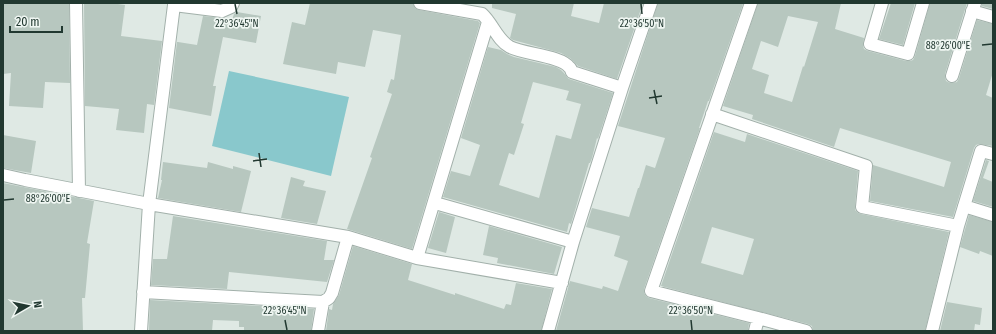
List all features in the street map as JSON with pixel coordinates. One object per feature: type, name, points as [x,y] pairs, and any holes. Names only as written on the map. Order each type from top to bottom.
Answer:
[{"type":"street","points":[[76,3],[79,191]]},
{"type":"street","points":[[140,331],[149,204],[174,5],[222,11],[231,7],[233,3]]},
{"type":"street","points":[[420,3],[482,14],[501,40],[511,47],[562,60],[569,66],[572,72],[622,88]]},
{"type":"street","points":[[548,331],[573,242],[651,3]]},
{"type":"street","points":[[751,3],[652,291],[806,331]]},
{"type":"street","points":[[882,3],[870,44],[908,54],[923,3]]},
{"type":"street","points":[[952,76],[973,7],[993,17]]},
{"type":"street","points":[[418,258],[488,22]]},
{"type":"street","points":[[712,114],[866,166],[862,207],[958,226]]},
{"type":"street","points":[[932,331],[958,226],[980,151],[993,154]]},
{"type":"street","points":[[3,175],[149,204],[348,237],[418,258],[562,283]]},
{"type":"street","points":[[435,203],[573,242]]},
{"type":"street","points":[[964,206],[993,215]]},
{"type":"street","points":[[143,292],[323,302],[329,298],[332,293],[348,237]]},
{"type":"street","points":[[318,331],[323,302]]},
{"type":"street","points":[[755,331],[758,318]]},
{"type":"water","points":[[229,71],[349,97],[331,176],[212,146]]},
{"type":"building","points":[[3,3],[69,3],[70,83],[45,82],[43,108],[9,106],[11,73],[3,74]]},
{"type":"building","points":[[84,3],[111,3],[125,5],[121,36],[162,41],[154,105],[147,104],[144,133],[116,130],[119,109],[85,106]]},
{"type":"building","points":[[310,3],[413,3],[415,8],[419,10],[478,21],[480,23],[412,249],[347,229],[372,158],[370,157],[392,94],[387,92],[391,79],[394,80],[401,35],[373,30],[365,67],[338,62],[336,74],[283,64],[292,22],[305,25]]},
{"type":"building","points":[[492,3],[574,3],[571,16],[599,23],[604,3],[643,3],[617,79],[578,66],[570,58],[561,53],[513,40],[510,38],[516,14],[492,8]]},
{"type":"building","points":[[658,3],[743,4],[708,101],[644,289],[644,293],[649,298],[749,323],[748,331],[556,331],[570,281],[602,289],[603,286],[618,291],[628,261],[614,256],[620,236],[586,227],[592,208],[629,217],[646,165],[655,168],[665,138],[618,126]]},
{"type":"building","points":[[758,3],[841,3],[835,29],[864,38],[863,46],[864,49],[868,51],[910,61],[913,60],[915,56],[930,3],[967,3],[945,74],[946,81],[950,83],[957,82],[959,78],[977,20],[993,24],[993,72],[986,95],[993,98],[993,146],[979,144],[974,148],[953,217],[870,201],[873,165],[944,187],[951,162],[840,128],[834,147],[752,119],[753,115],[723,106]],"holes":[[[788,16],[818,22],[792,102],[764,93],[769,75],[752,69],[761,41],[778,47]]]},
{"type":"building","points":[[891,3],[915,3],[903,45],[879,39]]},
{"type":"building","points":[[982,3],[993,3],[993,9],[982,6]]},
{"type":"building","points":[[237,12],[261,16],[256,43],[223,37],[213,86],[216,86],[211,116],[169,108],[177,42],[197,45],[203,16],[232,20],[234,14]]},
{"type":"building","points":[[488,47],[501,50],[514,57],[556,67],[569,79],[613,93],[598,139],[597,138],[571,224],[569,223],[567,232],[443,197],[451,171],[470,176],[480,145],[461,138]],"holes":[[[533,82],[569,91],[566,100],[581,104],[571,139],[556,135],[539,198],[499,185],[509,153],[514,155],[524,124],[521,123]]]},
{"type":"building","points":[[714,132],[745,142],[747,134],[858,171],[855,210],[858,213],[949,232],[925,331],[813,331],[812,326],[808,324],[661,286]],"holes":[[[712,227],[754,239],[743,275],[701,263]]]},
{"type":"building","points":[[3,135],[36,141],[31,173],[3,168]]},
{"type":"building","points":[[986,160],[989,161],[983,178],[993,182],[993,207],[973,201]]},
{"type":"building","points":[[163,162],[207,168],[208,162],[233,169],[233,166],[251,171],[241,212],[158,198],[162,180]]},
{"type":"building","points":[[291,177],[305,181],[303,186],[326,191],[317,224],[281,218]]},
{"type":"building","points":[[3,183],[94,201],[87,243],[90,244],[85,298],[82,298],[83,331],[3,331]]},
{"type":"building","points":[[439,212],[455,217],[446,253],[428,248]]},
{"type":"building","points":[[969,215],[993,222],[993,256],[980,251],[979,254],[960,247]]},
{"type":"building","points":[[173,216],[327,241],[324,260],[334,260],[327,282],[229,272],[227,289],[151,285],[153,259],[167,259]]},
{"type":"building","points":[[489,226],[562,247],[554,274],[497,263],[498,258],[483,255]]},
{"type":"building","points":[[353,246],[412,264],[408,280],[504,309],[506,304],[511,305],[516,283],[552,289],[541,331],[326,331],[329,309],[332,310],[333,304],[339,295]]},
{"type":"building","points":[[150,300],[314,309],[311,331],[244,331],[244,327],[239,327],[239,321],[213,320],[212,331],[149,331]]},
{"type":"building","points":[[947,302],[982,308],[980,325],[975,324],[974,331],[940,331]]}]
